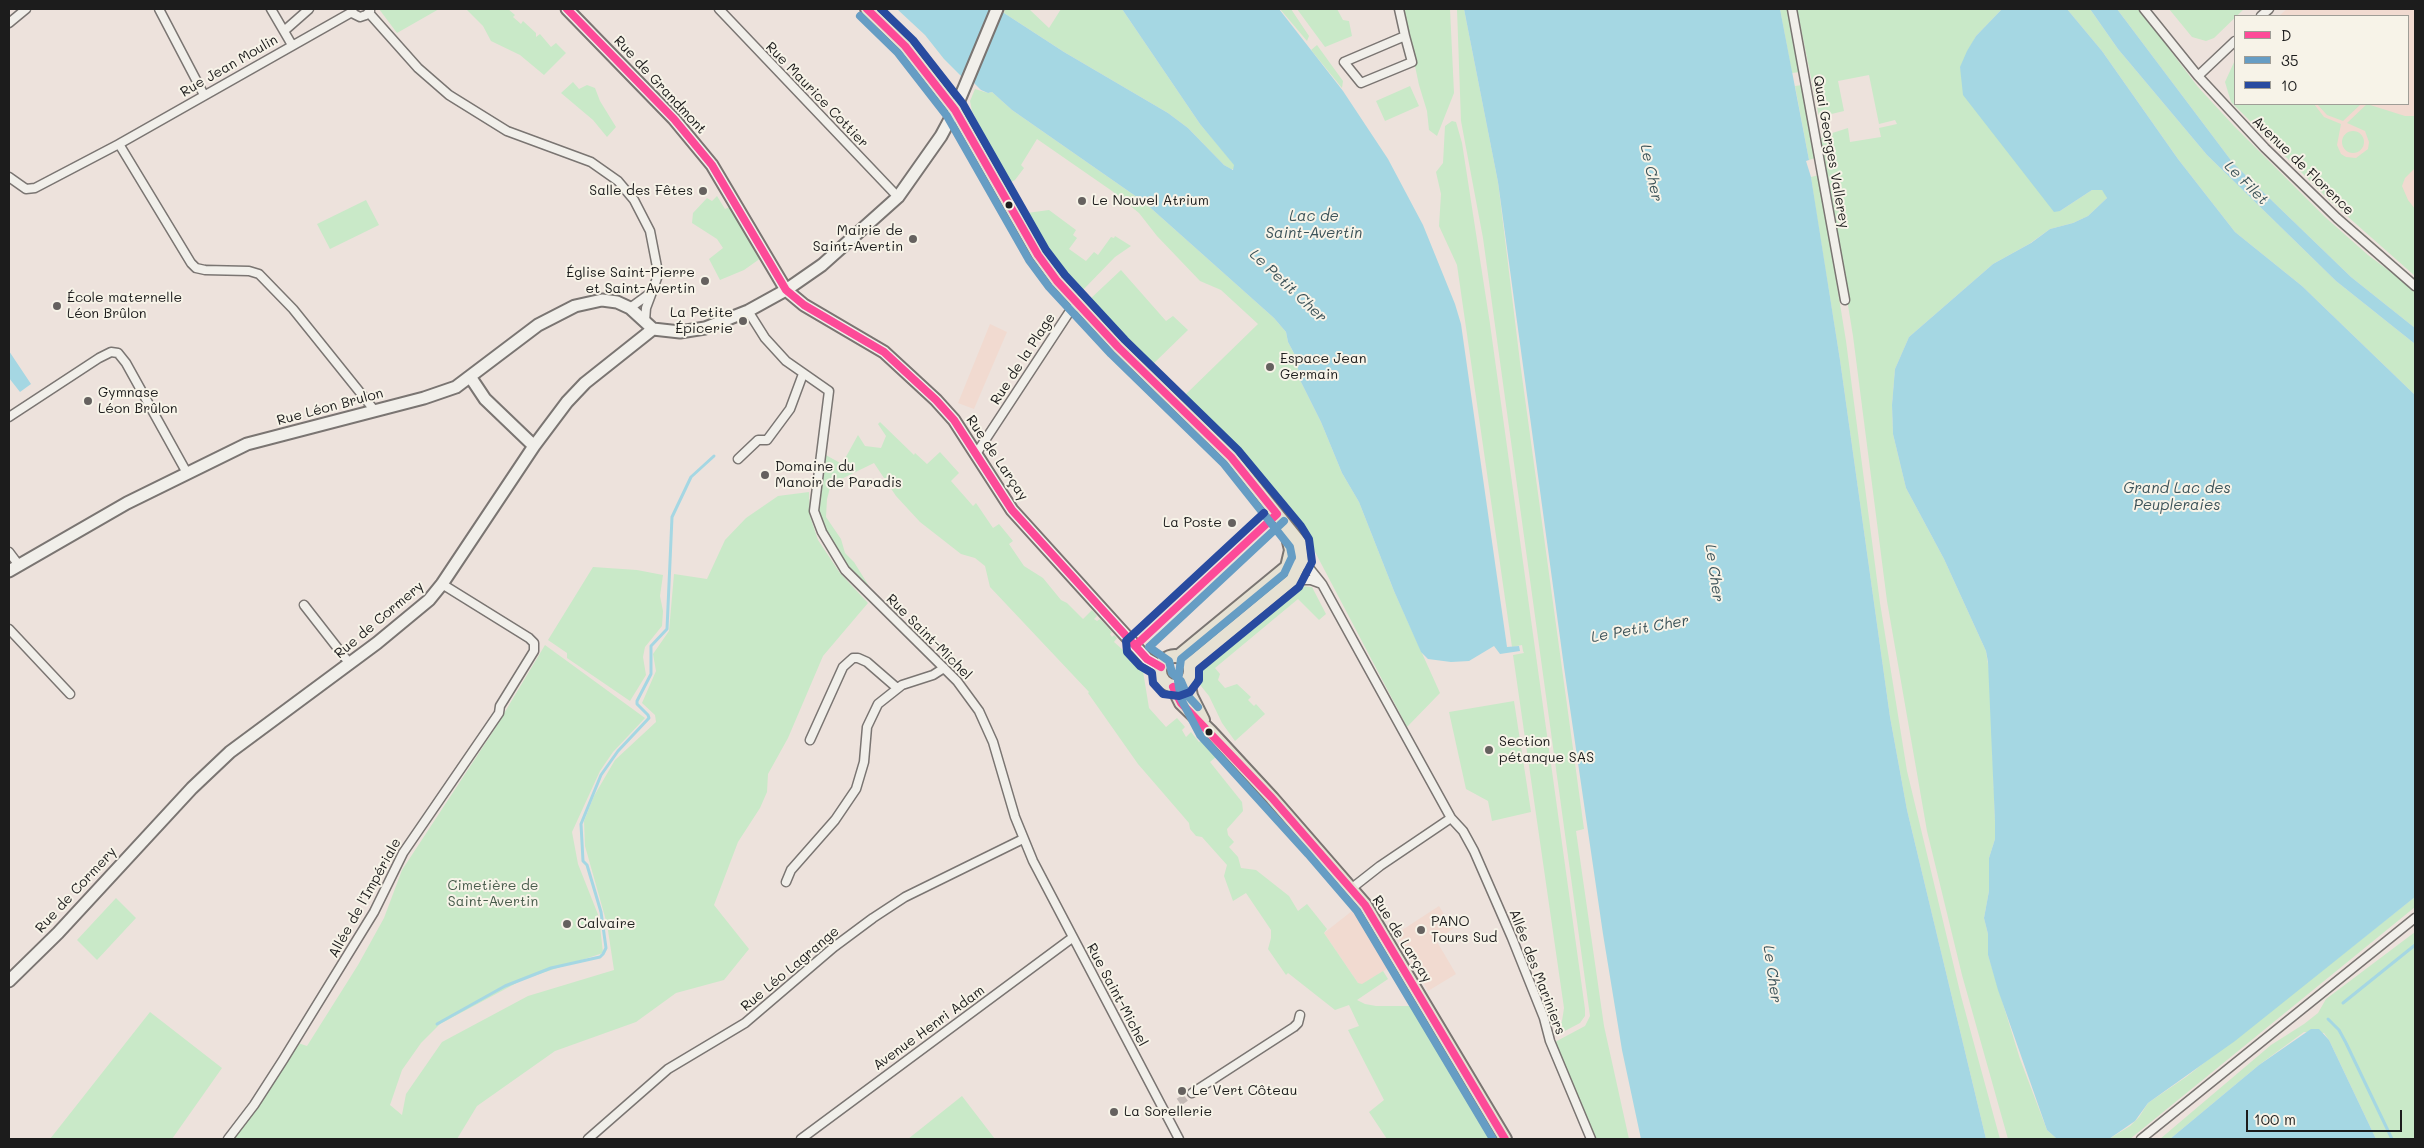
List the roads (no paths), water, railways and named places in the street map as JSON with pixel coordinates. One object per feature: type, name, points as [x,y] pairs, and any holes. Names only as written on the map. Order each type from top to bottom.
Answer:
[{"type":"main road","name":"Rue de Grandmont","points":[[567,9],[674,119],[712,165],[786,290]]},
{"type":"main road","points":[[866,9],[905,46],[955,110],[1038,255],[1078,304],[1118,347],[1232,457],[1300,544],[1302,559],[1292,580],[1189,665]]},
{"type":"main road","points":[[649,325],[693,331],[748,311],[786,290],[822,265],[898,197],[940,136],[955,110],[997,10]]},
{"type":"main road","name":"Rue de Larçay","points":[[786,290],[804,305],[884,352],[942,406],[1012,510],[1146,659],[1160,667]]},
{"type":"main road","name":"Rue Léon Brulon","points":[[9,571],[18,564],[127,503],[247,444],[444,392],[471,378],[522,336],[566,310],[588,301],[602,300],[630,308],[649,325]]},
{"type":"main road","name":"Rue de Cormery","points":[[9,981],[58,933],[192,788],[230,752],[350,664],[429,600],[442,584],[534,446],[567,402],[585,383],[649,325]]},
{"type":"main road","points":[[471,378],[485,399],[534,446]]},
{"type":"main road","points":[[1208,729],[1181,704],[1173,686],[1162,678],[1160,667],[1169,657],[1179,656],[1287,567],[1291,558],[1291,542],[1282,520]]},
{"type":"main road","points":[[1179,656],[1189,665],[1190,676],[1188,681],[1191,696],[1208,729]]},
{"type":"main road","points":[[1173,686],[1184,684],[1188,681]]},
{"type":"main road","name":"Rue de Larçay","points":[[1208,729],[1352,888],[1375,920],[1505,1139]]},
{"type":"street","points":[[9,22],[26,9]]},
{"type":"street","points":[[160,9],[204,95]]},
{"type":"street","points":[[271,9],[292,45]]},
{"type":"street","points":[[284,31],[309,9]]},
{"type":"street","name":"Rue Maurice Cottier","points":[[719,9],[898,197]]},
{"type":"street","points":[[1399,9],[1412,62],[1361,83],[1344,62],[1405,36]]},
{"type":"street","name":"Quai Georges Vallerey","points":[[1792,9],[1845,300]]},
{"type":"street","name":"Avenue de Florence","points":[[2144,9],[2198,76],[2302,186],[2415,286]]},
{"type":"street","points":[[352,10],[360,17],[370,11],[418,68],[449,95],[507,131],[571,152],[599,166],[618,181],[638,206],[652,236],[657,278],[646,308],[649,325]]},
{"type":"street","name":"Rue Jean Moulin","points":[[9,176],[26,189],[35,188],[119,144],[352,10]]},
{"type":"street","points":[[2198,76],[2234,42]]},
{"type":"street","points":[[119,144],[191,263],[196,268],[204,270],[249,271],[259,274],[293,309],[375,411]]},
{"type":"street","points":[[630,308],[652,292]]},
{"type":"street","name":"Rue de la Plage","points":[[976,454],[1068,314],[1078,304]]},
{"type":"street","name":"Rue Saint-Michel","points":[[748,311],[765,338],[786,361],[829,391],[830,398],[815,490],[814,511],[822,532],[845,570],[944,668],[968,695],[988,728],[1023,839],[1072,938],[1179,1139]]},
{"type":"street","points":[[9,417],[99,358],[111,352],[118,353],[126,363],[187,473]]},
{"type":"street","points":[[738,459],[758,440],[767,440],[790,409],[803,374]]},
{"type":"street","points":[[9,552],[18,564]]},
{"type":"street","name":"Allée des Mariniers","points":[[1302,559],[1322,584],[1451,818],[1463,831],[1512,938],[1544,1018],[1550,1041],[1591,1139]]},
{"type":"street","points":[[1292,580],[1311,580],[1322,584]]},
{"type":"street","name":"Allée de l'Impériale","points":[[228,1139],[254,1106],[339,970],[374,912],[402,853],[494,720],[522,668],[534,651],[534,643],[442,584]]},
{"type":"street","points":[[304,605],[350,664]]},
{"type":"street","points":[[9,629],[70,694]]},
{"type":"street","points":[[810,740],[843,667],[853,658],[867,662],[897,688]]},
{"type":"street","points":[[786,882],[791,870],[828,829],[850,800],[863,770],[869,719],[878,704],[897,688],[944,668]]},
{"type":"street","points":[[1352,888],[1380,866],[1451,818]]},
{"type":"street","name":"Rue Léo Lagrange","points":[[588,1139],[668,1069],[745,1023],[834,947],[873,918],[905,897],[1023,839]]},
{"type":"street","points":[[2141,1139],[2415,918]]},
{"type":"street","name":"Avenue Henri Adam","points":[[801,1139],[1072,938]]},
{"type":"street","points":[[1192,1093],[1294,1027],[1298,1023],[1300,1015]]},
{"type":"water","name":"Lac de Saint-Avertin","points":[[897,9],[992,9],[1004,13],[1064,52],[1168,113],[1188,128],[1224,165],[1233,170],[1234,165],[1200,124],[1122,9],[1279,9],[1343,91],[1388,159],[1423,225],[1455,304],[1461,324],[1507,647],[1519,646],[1520,651],[1500,654],[1494,646],[1469,661],[1451,662],[1428,659],[1421,652],[1394,591],[1359,502],[1342,473],[1321,422],[1300,380],[1296,357],[1288,342],[1286,332],[1274,318],[1144,202],[1012,110],[992,92],[988,93],[981,90],[969,78],[961,76],[944,59],[925,35]]},
{"type":"water","points":[[1464,9],[1780,9],[1809,160],[1806,161],[1811,177],[1840,360],[1890,717],[1907,810],[1986,1139],[1641,1139],[1622,1050],[1603,934],[1564,667],[1498,182]]},
{"type":"water","name":"Grand Lac des Peupleraies","points":[[2002,9],[2067,9],[2102,51],[2178,159],[2235,232],[2302,286],[2415,395],[2415,897],[2235,1041],[2148,1103],[2135,1121],[2109,1139],[2057,1139],[2047,1130],[1998,990],[1988,955],[1988,934],[1984,918],[1989,891],[1989,858],[1995,839],[1986,651],[1944,559],[1906,488],[1893,434],[1892,405],[1895,369],[1909,337],[1993,264],[2031,243],[2050,229],[2073,223],[2088,216],[2107,198],[2102,190],[2092,190],[2060,211],[2054,212],[1963,95],[1960,67],[1967,51],[1976,36]]},
{"type":"water","name":"Le Filet","points":[[2090,9],[2117,9],[2233,163],[2351,277],[2415,328],[2415,344],[2336,281],[2207,155],[2118,49]]},
{"type":"water","points":[[9,351],[31,384],[20,392],[9,378]]},
{"type":"water","points":[[2311,1029],[2319,1029],[2329,1040],[2376,1139],[2170,1139],[2259,1065]]},
{"type":"waterway","points":[[437,1024],[505,986],[551,968],[600,957],[606,948],[601,912],[587,865],[583,861],[581,824],[601,775],[618,751],[649,718],[637,704],[637,701],[651,674],[651,646],[667,629],[672,517],[691,477],[714,456]]},
{"type":"waterway","points":[[2343,1003],[2415,945]]},
{"type":"waterway","points":[[2328,1019],[2339,1030],[2346,1043],[2392,1139]]},
{"type":"tunnel","points":[[1179,1102],[1192,1093]]},
{"type":"place","name":"Salle des Fêtes","points":[[703,191]]},
{"type":"place","name":"Le Nouvel Atrium","points":[[1082,201]]},
{"type":"place","name":"Mairie de Saint-Avertin","points":[[913,239]]},
{"type":"place","name":"Église Saint-Pierre et Saint-Avertin","points":[[705,281]]},
{"type":"place","name":"École maternelle Léon Brûlon","points":[[57,306]]},
{"type":"place","name":"La Petite Épicerie","points":[[743,321]]},
{"type":"place","name":"Espace Jean Germain","points":[[1270,367]]},
{"type":"place","name":"Gymnase Léon Brûlon","points":[[88,401]]},
{"type":"place","name":"Domaine du Manoir de Paradis","points":[[765,475]]},
{"type":"place","name":"La Poste","points":[[1232,523]]},
{"type":"place","name":"Section pétanque SAS","points":[[1489,750]]},
{"type":"place","name":"Calvaire","points":[[567,924]]},
{"type":"place","name":"PANO Tours Sud","points":[[1421,930]]},
{"type":"place","name":"Le Vert Côteau","points":[[1182,1091]]},
{"type":"place","name":"La Sorellerie","points":[[1114,1112]]},
{"type":"water label","name":"Le Cher","points":[[1651,173]]},
{"type":"water label","name":"Le Petit Cher","points":[[1288,286]]},
{"type":"water label","name":"Le Cher","points":[[1714,573]]},
{"type":"water label","name":"Le Petit Cher","points":[[1640,629]]},
{"type":"water label","name":"Le Cher","points":[[1772,974]]},
{"type":"park label","name":"Cimetière de Saint-Avertin","points":[[493,894]]}]
